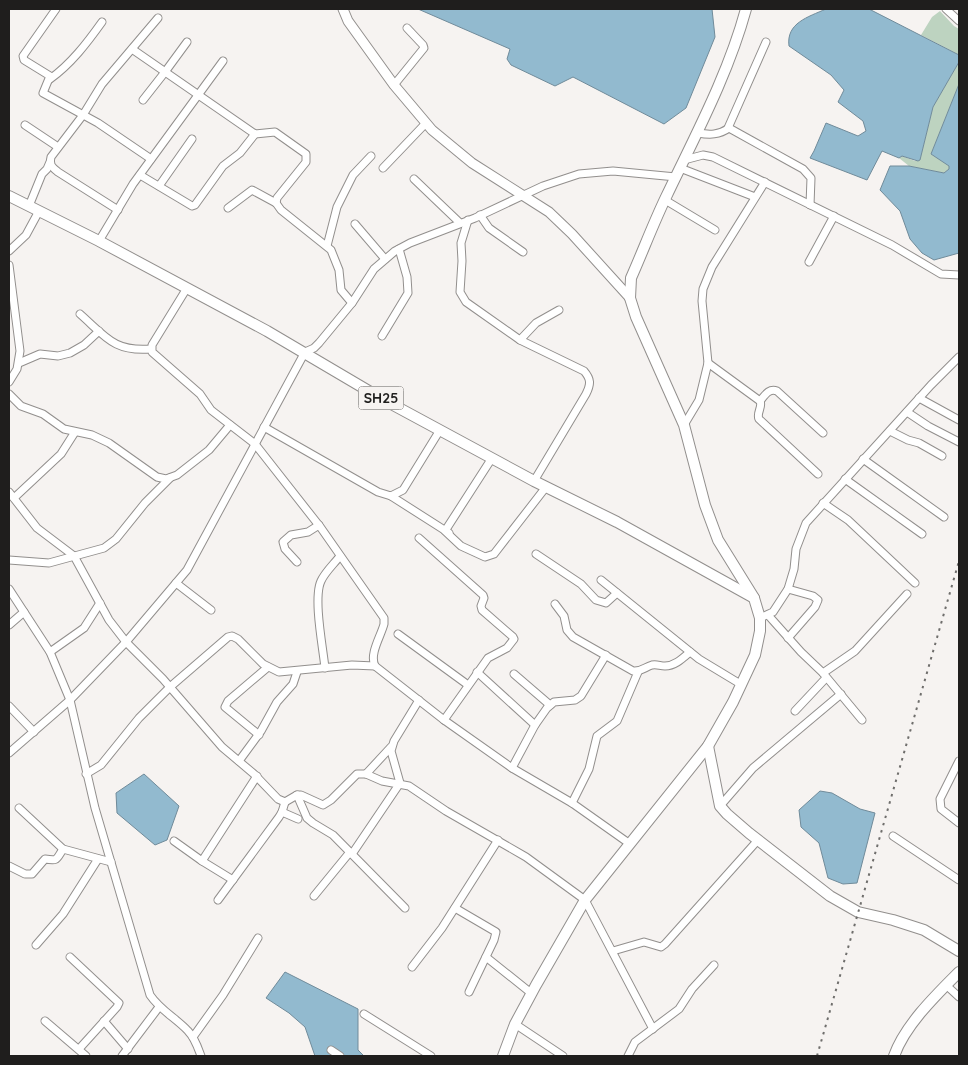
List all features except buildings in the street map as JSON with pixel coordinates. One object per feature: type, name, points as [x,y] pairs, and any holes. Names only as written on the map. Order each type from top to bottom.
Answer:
[{"type":"main road","points":[[506,1055],[515,1024],[586,900],[708,746],[742,685],[755,655],[764,616],[718,540],[705,505],[684,425],[636,317],[630,298],[631,278],[665,200],[698,133],[739,34],[746,9]]},
{"type":"main road","name":"SH25","points":[[9,196],[98,241],[306,352],[384,400],[534,481],[617,522],[754,598]]},
{"type":"main road","points":[[708,746],[720,806],[758,840],[830,896],[858,912],[924,930],[959,951]]},
{"type":"main road","points":[[894,1056],[901,1041],[914,1022],[959,972]]},
{"type":"street","points":[[50,79],[50,76],[45,72],[24,60],[23,56],[56,9]]},
{"type":"street","points":[[343,9],[348,21],[394,85],[438,136],[472,163],[549,212],[572,234],[630,298]]},
{"type":"street","points":[[946,9],[959,21]]},
{"type":"street","points":[[29,206],[51,157],[83,115],[102,84],[158,18]]},
{"type":"street","points":[[102,22],[76,56],[50,79],[43,92],[83,115],[151,159]]},
{"type":"street","points":[[394,85],[424,48],[423,44],[407,28]]},
{"type":"street","points":[[142,100],[166,72],[187,42]]},
{"type":"street","points":[[698,133],[710,135],[723,132],[728,128],[766,42]]},
{"type":"street","points":[[132,49],[255,134],[275,132],[306,154],[306,162],[277,198],[276,203]]},
{"type":"street","points":[[98,241],[151,159],[223,61]]},
{"type":"street","points":[[383,168],[426,123]]},
{"type":"street","points":[[25,124],[58,147]]},
{"type":"street","points":[[728,128],[808,173],[812,178],[810,205]]},
{"type":"street","points":[[140,175],[188,205],[195,205],[223,166],[240,153],[255,134]]},
{"type":"street","points":[[159,186],[192,139]]},
{"type":"street","points":[[9,752],[70,700],[126,642],[176,583],[194,559],[306,352],[319,343],[352,303],[374,268],[385,258],[410,243],[567,178],[596,172],[680,168],[707,155],[892,245],[941,274],[959,275]]},
{"type":"street","points":[[327,246],[337,207],[353,175],[371,156]]},
{"type":"street","points":[[50,162],[52,167],[58,172],[118,210]]},
{"type":"street","points":[[680,168],[755,197]]},
{"type":"street","points":[[414,180],[460,223]]},
{"type":"street","points":[[684,425],[699,400],[708,364],[702,301],[703,289],[712,267],[765,182]]},
{"type":"street","points":[[228,208],[252,190],[276,203],[280,210],[327,246],[339,270],[341,290],[352,303]]},
{"type":"street","points":[[665,200],[715,230]]},
{"type":"street","points":[[9,251],[26,235],[39,211]]},
{"type":"street","points":[[480,215],[489,228],[523,252]]},
{"type":"street","points":[[809,262],[834,216]]},
{"type":"street","points":[[468,220],[461,243],[460,292],[466,302],[520,340],[580,368],[588,376],[590,382],[586,394],[534,481]]},
{"type":"street","points":[[355,224],[385,258]]},
{"type":"street","points":[[382,336],[408,293],[409,286],[399,249]]},
{"type":"street","points":[[9,265],[20,351],[19,363],[9,382]]},
{"type":"street","points":[[151,349],[187,288]]},
{"type":"street","points":[[520,340],[536,323],[558,310]]},
{"type":"street","points":[[80,314],[98,331],[121,347],[135,350],[151,349]]},
{"type":"street","points":[[19,363],[40,354],[58,356],[70,353],[84,345],[98,331]]},
{"type":"street","points":[[151,349],[157,358],[200,394],[211,410],[255,444],[319,525],[384,618],[384,624],[374,655],[373,661],[375,666],[444,720],[512,768],[572,803],[630,844]]},
{"type":"street","points":[[862,720],[824,675],[764,616],[777,608],[788,589],[794,569],[796,549],[806,523],[919,398],[959,357]]},
{"type":"street","points":[[708,364],[760,401],[759,419],[818,474]]},
{"type":"street","points":[[760,401],[769,390],[777,391],[823,433]]},
{"type":"street","points":[[9,394],[21,406],[39,412],[64,429],[87,433],[101,439],[157,477],[170,478]]},
{"type":"street","points":[[919,398],[959,420]]},
{"type":"street","points":[[907,412],[924,424],[959,442]]},
{"type":"street","points":[[9,560],[43,564],[110,545],[145,503],[170,478],[209,450],[230,425]]},
{"type":"street","points":[[264,427],[378,492],[390,496],[455,537]]},
{"type":"street","points":[[390,496],[402,490],[440,430]]},
{"type":"street","points":[[890,431],[919,443],[942,456]]},
{"type":"street","points":[[14,498],[60,454],[75,432]]},
{"type":"street","points":[[445,530],[492,458]]},
{"type":"street","points":[[863,459],[944,517]]},
{"type":"street","points":[[844,480],[922,534]]},
{"type":"street","points":[[445,530],[461,546],[485,557],[494,554],[546,486]]},
{"type":"street","points":[[9,492],[37,528],[74,556],[109,620],[126,642],[170,686],[222,747],[257,776],[278,798],[285,802]]},
{"type":"street","points":[[824,503],[848,520],[915,584]]},
{"type":"street","points":[[297,562],[285,549],[283,542],[291,535],[308,532],[319,525]]},
{"type":"street","points":[[419,538],[483,595],[482,610],[514,639],[511,645],[490,656],[444,720]]},
{"type":"street","points":[[536,554],[581,584],[596,600],[606,603],[617,593]]},
{"type":"street","points":[[325,668],[319,588],[324,575],[340,556]]},
{"type":"street","points":[[601,580],[690,652],[742,685]]},
{"type":"street","points":[[176,583],[211,610]]},
{"type":"street","points":[[9,589],[50,652],[70,700],[86,774],[150,995],[160,1007],[188,1031],[193,1037],[201,1056]]},
{"type":"street","points":[[788,589],[813,596],[818,600],[815,607],[788,638]]},
{"type":"street","points":[[795,712],[824,675],[855,651],[907,594]]},
{"type":"street","points":[[50,652],[84,628],[100,603]]},
{"type":"street","points":[[555,604],[564,616],[569,634],[572,637],[633,672],[638,672],[650,665],[665,666],[675,664],[690,652]]},
{"type":"street","points":[[9,625],[24,612]]},
{"type":"street","points":[[398,634],[468,685]]},
{"type":"street","points":[[86,774],[101,765],[139,718],[170,686],[228,636],[238,639],[268,667],[279,672],[297,672],[352,665],[375,666]]},
{"type":"street","points":[[512,768],[535,725],[550,705],[554,702],[575,700],[581,696],[606,655]]},
{"type":"street","points":[[259,735],[224,707],[228,701],[268,667]]},
{"type":"street","points":[[239,761],[259,735],[277,702],[293,684],[297,672]]},
{"type":"street","points":[[477,672],[535,725]]},
{"type":"street","points":[[572,803],[589,769],[597,736],[617,721],[638,672]]},
{"type":"street","points":[[514,674],[550,705]]},
{"type":"street","points":[[720,806],[753,768],[840,694]]},
{"type":"street","points":[[366,774],[392,746],[419,700]]},
{"type":"street","points":[[9,706],[34,732]]},
{"type":"street","points":[[392,746],[392,755],[400,784]]},
{"type":"street","points":[[959,762],[940,799],[942,809],[959,823]]},
{"type":"street","points":[[218,900],[282,812],[285,802],[297,795],[301,795],[323,805],[331,800],[357,774],[366,774],[382,781],[408,786],[446,811],[526,857],[586,900],[653,1029]]},
{"type":"street","points":[[202,861],[257,776]]},
{"type":"street","points":[[314,896],[351,853],[400,784]]},
{"type":"street","points":[[297,795],[306,818],[329,832],[405,908]]},
{"type":"street","points":[[19,808],[64,850],[111,862]]},
{"type":"street","points":[[282,812],[298,819]]},
{"type":"street","points":[[893,836],[959,880]]},
{"type":"street","points":[[412,967],[442,928],[498,840]]},
{"type":"street","points":[[613,951],[644,942],[661,947],[665,944],[758,840]]},
{"type":"street","points":[[174,841],[233,880]]},
{"type":"street","points":[[9,866],[25,874],[32,874],[46,860],[57,860],[64,850]]},
{"type":"street","points":[[36,946],[63,914],[98,859]]},
{"type":"street","points":[[455,908],[496,932],[469,992]]},
{"type":"street","points":[[193,1037],[223,995],[258,938]]},
{"type":"street","points":[[70,956],[119,1003],[78,1050]]},
{"type":"street","points":[[486,957],[532,994]]},
{"type":"street","points":[[628,1056],[635,1042],[679,1009],[692,988],[714,965]]},
{"type":"street","points":[[946,985],[959,997]]},
{"type":"street","points":[[122,1056],[160,1007]]},
{"type":"street","points":[[364,1014],[431,1056]]},
{"type":"street","points":[[45,1021],[86,1056]]},
{"type":"street","points":[[104,1021],[128,1049]]},
{"type":"street","points":[[515,1024],[563,1056]]},
{"type":"street","points":[[331,1050],[340,1056]]},
{"type":"green space","points":[[940,11],[959,29],[959,55],[921,35],[932,17]]},
{"type":"green space","points":[[959,62],[959,84],[931,154],[949,166],[949,169],[944,173],[909,166],[899,158],[902,156],[915,161],[920,160],[933,107]]},
{"type":"water","points":[[418,9],[712,9],[715,37],[686,108],[664,124],[573,77],[555,86],[511,65],[507,59],[510,49]]},
{"type":"water","points":[[826,9],[869,9],[959,55],[959,62],[933,107],[920,160],[902,156],[899,158],[882,151],[867,180],[810,158],[826,123],[858,136],[866,131],[863,121],[838,102],[844,90],[831,75],[789,46],[789,38],[795,26],[806,18]]},
{"type":"water","points":[[959,84],[959,253],[934,260],[922,253],[910,239],[900,211],[880,190],[890,166],[909,166],[944,173],[949,169],[949,166],[931,154]]},
{"type":"water","points":[[144,774],[179,806],[167,840],[155,845],[117,813],[116,793]]},
{"type":"water","points":[[820,791],[832,793],[860,809],[875,813],[857,883],[843,884],[828,878],[819,843],[801,827],[799,810]]},
{"type":"water","points":[[285,972],[358,1009],[358,1050],[364,1056],[315,1056],[305,1027],[289,1013],[266,998]]},
{"type":"railway","points":[[817,1056],[959,561]]}]
